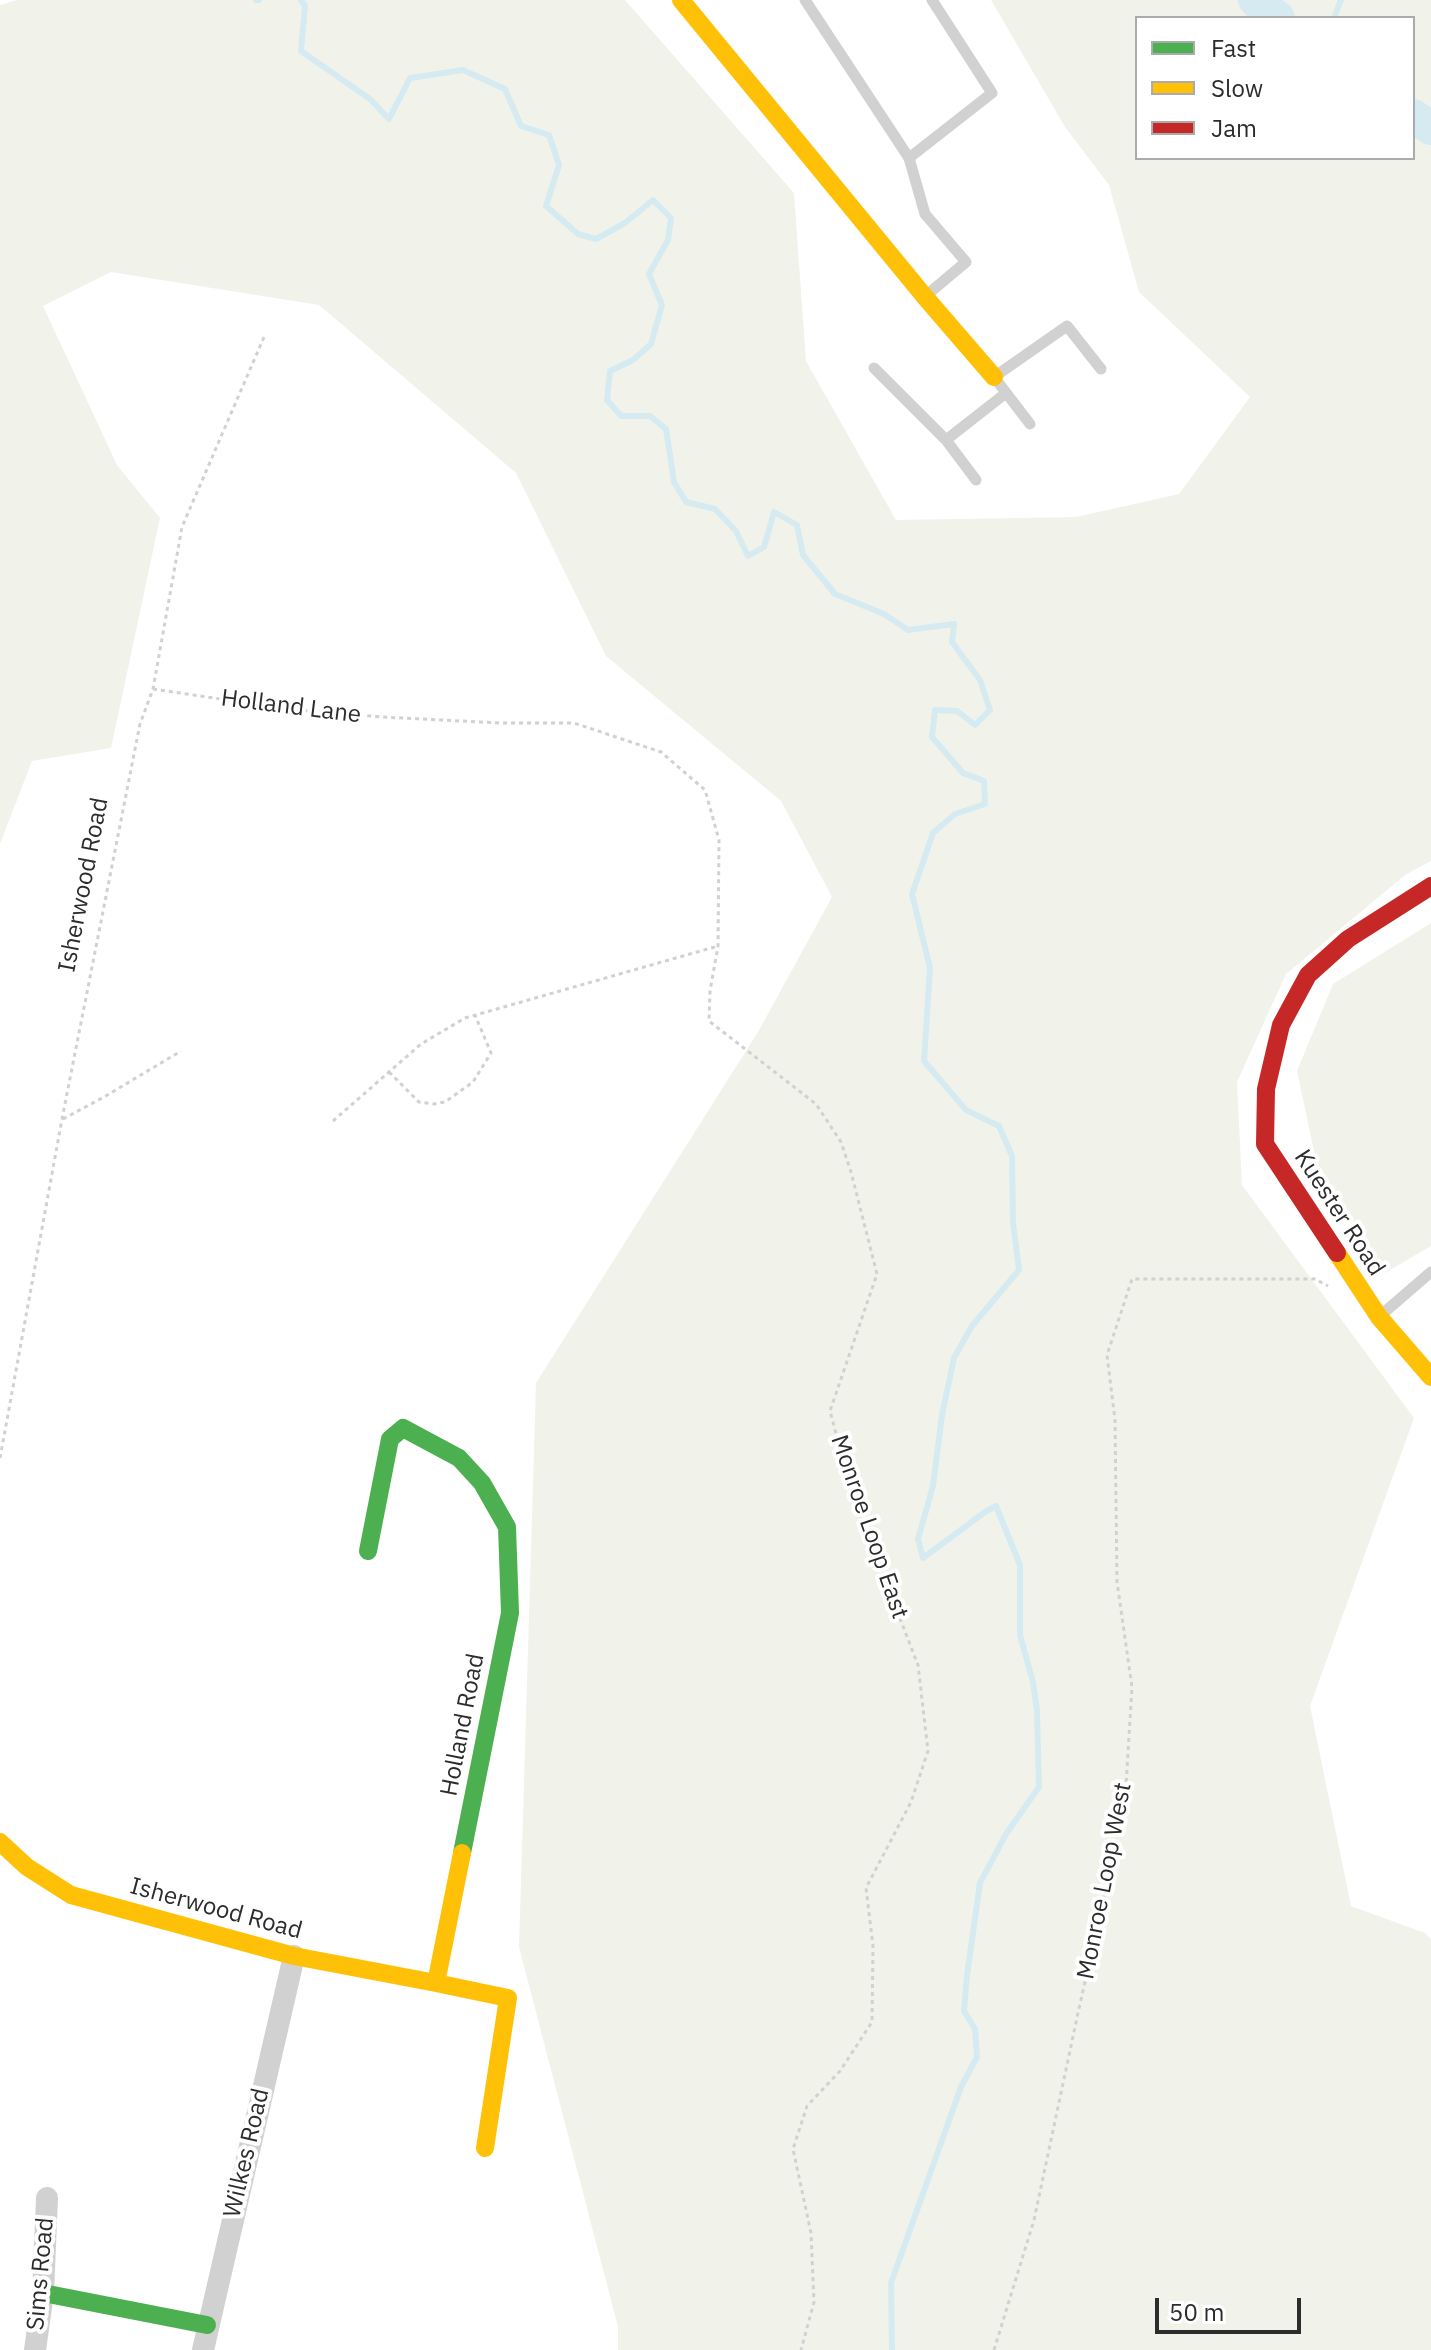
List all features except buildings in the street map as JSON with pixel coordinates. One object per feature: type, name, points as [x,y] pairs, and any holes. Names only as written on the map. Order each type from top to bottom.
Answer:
[{"type":"street","points":[[681,0],[994,377]]},
{"type":"street","name":"Kuester Road","points":[[1431,886],[1348,939],[1308,975],[1281,1025],[1266,1089],[1265,1144],[1379,1317],[1431,1377]]},
{"type":"street","name":"Holland Road","points":[[368,1551],[390,1439],[403,1428],[459,1458],[482,1483],[507,1527],[510,1613],[436,1983]]},
{"type":"street","name":"Isherwood Road","points":[[0,1842],[27,1867],[71,1895],[294,1956],[436,1983]]},
{"type":"street","name":"Wilkes Road","points":[[203,2350],[294,1956]]},
{"type":"street","points":[[436,1983],[508,1998],[485,2148]]},
{"type":"street","name":"Sims Road","points":[[35,2350],[43,2293],[47,2198]]},
{"type":"street","points":[[43,2293],[207,2325]]},
{"type":"lane","points":[[805,0],[909,158],[925,214],[966,262],[925,297]]},
{"type":"lane","points":[[909,158],[992,93],[932,0]]},
{"type":"lane","points":[[1030,424],[994,377],[1067,326],[1101,369]]},
{"type":"lane","points":[[874,368],[946,440],[976,480]]},
{"type":"lane","points":[[946,440],[1006,393]]},
{"type":"lane","points":[[1379,1317],[1431,1272]]},
{"type":"path","name":"Isherwood Road","points":[[0,1458],[62,1119],[140,724],[153,689],[182,527],[264,337]]},
{"type":"path","name":"Holland Lane","points":[[153,689],[288,709],[429,721]]},
{"type":"path","name":"Monroe Loop East","points":[[429,721],[574,723],[661,752],[705,790],[719,840],[718,946],[710,991],[709,1021],[816,1104],[841,1142],[877,1274],[830,1411],[853,1497],[918,1665],[928,1751],[911,1802],[866,1888],[873,1946],[872,2022],[840,2071],[807,2106],[793,2149],[811,2233],[814,2302],[801,2350]]},
{"type":"path","points":[[333,1121],[421,1044],[465,1018],[718,946]]},
{"type":"path","points":[[389,1072],[419,1102],[445,1102],[473,1082],[491,1053],[475,1015]]},
{"type":"path","points":[[62,1119],[181,1051]]},
{"type":"path","name":"Monroe Loop West","points":[[994,2350],[1034,2220],[1125,1802],[1132,1687],[1117,1582],[1115,1420],[1107,1355],[1132,1279],[1315,1279],[1328,1286]]},
{"type":"shaded area","points":[[17,0],[625,0],[794,193],[806,361],[896,520],[1076,517],[1179,494],[1250,397],[1139,292],[1109,185],[1065,127],[991,0],[1431,0],[1431,861],[1405,875],[1286,974],[1237,1082],[1242,1185],[1414,1418],[1310,1706],[1351,1906],[1425,1933],[1431,1939],[1431,2350],[618,2350],[618,2327],[519,1947],[536,1383],[758,1032],[832,897],[781,801],[606,656],[516,473],[319,305],[111,272],[43,306],[117,465],[160,518],[111,748],[32,761],[0,844],[0,5]]},
{"type":"shaded area","points":[[1431,923],[1431,1246],[1385,1273],[1320,1179],[1297,1071],[1333,984]]},
{"type":"waterway","points":[[301,0],[305,6],[301,51],[370,99],[389,119],[410,78],[463,70],[505,89],[521,126],[549,135],[559,165],[546,206],[578,234],[596,239],[625,223],[653,200],[671,218],[668,240],[649,274],[662,305],[651,344],[633,360],[610,371],[607,400],[621,416],[650,416],[666,429],[674,482],[686,502],[715,509],[736,531],[748,556],[764,547],[774,512],[797,525],[803,555],[835,594],[884,614],[908,630],[954,624],[952,642],[980,680],[990,710],[975,725],[957,711],[935,710],[932,737],[963,773],[984,781],[985,804],[955,814],[933,833],[912,894],[930,968],[924,1061],[966,1110],[999,1126],[1012,1156],[1013,1222],[1019,1270],[972,1326],[954,1358],[942,1415],[933,1486],[918,1539],[923,1558],[996,1506],[1020,1565],[1020,1635],[1033,1682],[1037,1711],[1039,1787],[1006,1834],[980,1883],[964,2011],[975,2029],[977,2057],[961,2087],[891,2283],[892,2350]]},
{"type":"waterway","points":[[1255,0],[1275,16]]},
{"type":"waterway","points":[[1335,16],[1341,0]]},
{"type":"waterway","points":[[1415,117],[1431,128]]},
{"type":"traffic: fast","points":[[368,1551],[390,1439],[403,1428],[459,1458],[482,1483],[507,1527],[510,1613],[462,1853]]},
{"type":"traffic: fast","points":[[43,2293],[207,2325]]},
{"type":"traffic: slow","points":[[681,0],[994,377]]},
{"type":"traffic: slow","points":[[1337,1253],[1379,1317],[1431,1377]]},
{"type":"traffic: slow","points":[[0,1842],[27,1867],[71,1895],[294,1956],[436,1983]]},
{"type":"traffic: slow","points":[[462,1853],[436,1983],[508,1998],[485,2148]]},
{"type":"traffic: jam","points":[[1337,1253],[1265,1144],[1266,1089],[1281,1025],[1308,975],[1348,939],[1431,886]]}]
